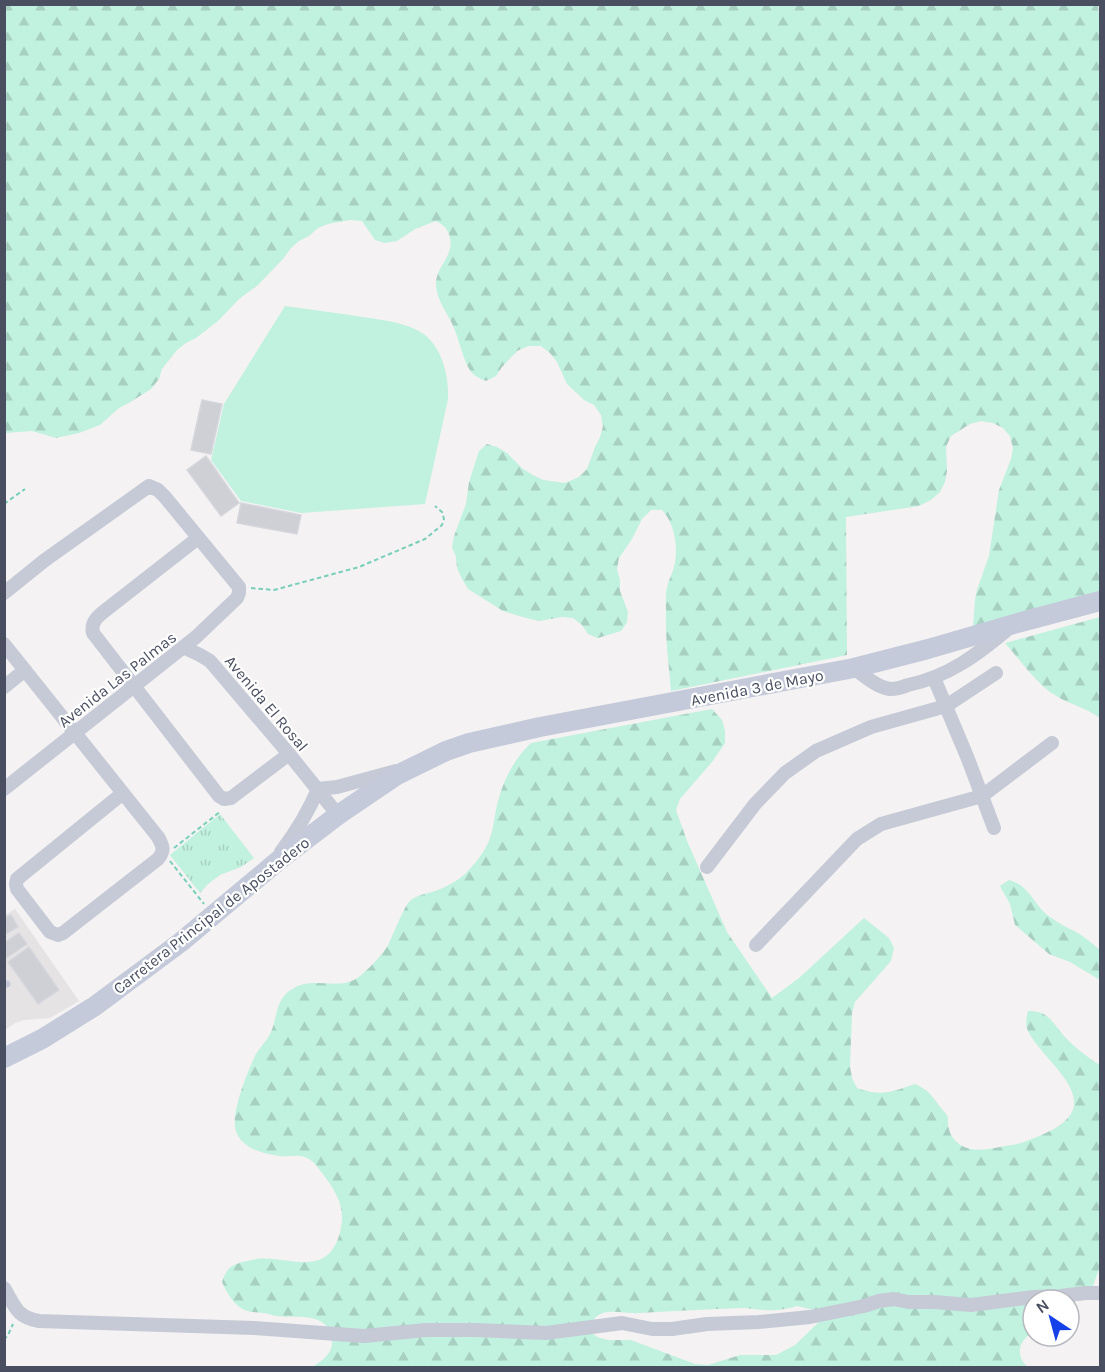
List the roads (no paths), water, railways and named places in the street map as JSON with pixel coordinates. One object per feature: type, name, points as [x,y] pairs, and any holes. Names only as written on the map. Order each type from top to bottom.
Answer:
[{"type":"street","points":[[4,593],[45,560],[149,486],[158,490],[198,538],[102,613],[95,620],[92,627],[93,633],[219,796],[224,799],[231,798],[289,754]]},
{"type":"street","name":"Avenida Las Palmas","points":[[4,789],[196,637],[237,598],[238,587],[198,538]]},
{"type":"street","name":"Avenida 3 de Mayo","points":[[413,766],[469,743],[540,727],[854,668],[1101,601]]},
{"type":"street","points":[[854,668],[880,685],[891,689],[934,678],[963,663],[1014,624]]},
{"type":"street","points":[[4,644],[26,670],[158,837],[163,845],[163,852],[158,859],[63,933],[58,935],[51,932],[17,890],[17,879],[123,793]]},
{"type":"street","name":"Avenida El Rosal","points":[[183,647],[210,661],[338,815]]},
{"type":"street","points":[[4,687],[26,670]]},
{"type":"street","points":[[707,867],[755,804],[785,773],[816,751],[871,727],[946,705],[996,673]]},
{"type":"street","points":[[934,678],[994,828]]},
{"type":"street","points":[[756,945],[857,839],[881,824],[982,796],[1052,743]]},
{"type":"street","points":[[266,871],[301,826],[318,789],[337,787],[413,766]]},
{"type":"street","name":"Carretera Principal de Apostadero","points":[[4,1058],[42,1039],[95,1006],[181,942],[338,815],[413,766]]},
{"type":"street","points":[[4,1288],[18,1312],[28,1319],[54,1322],[254,1328],[364,1336],[426,1330],[546,1333],[622,1323],[652,1329],[672,1329],[707,1324],[810,1317],[894,1299],[908,1302],[971,1305],[1034,1297],[1101,1293]]}]
